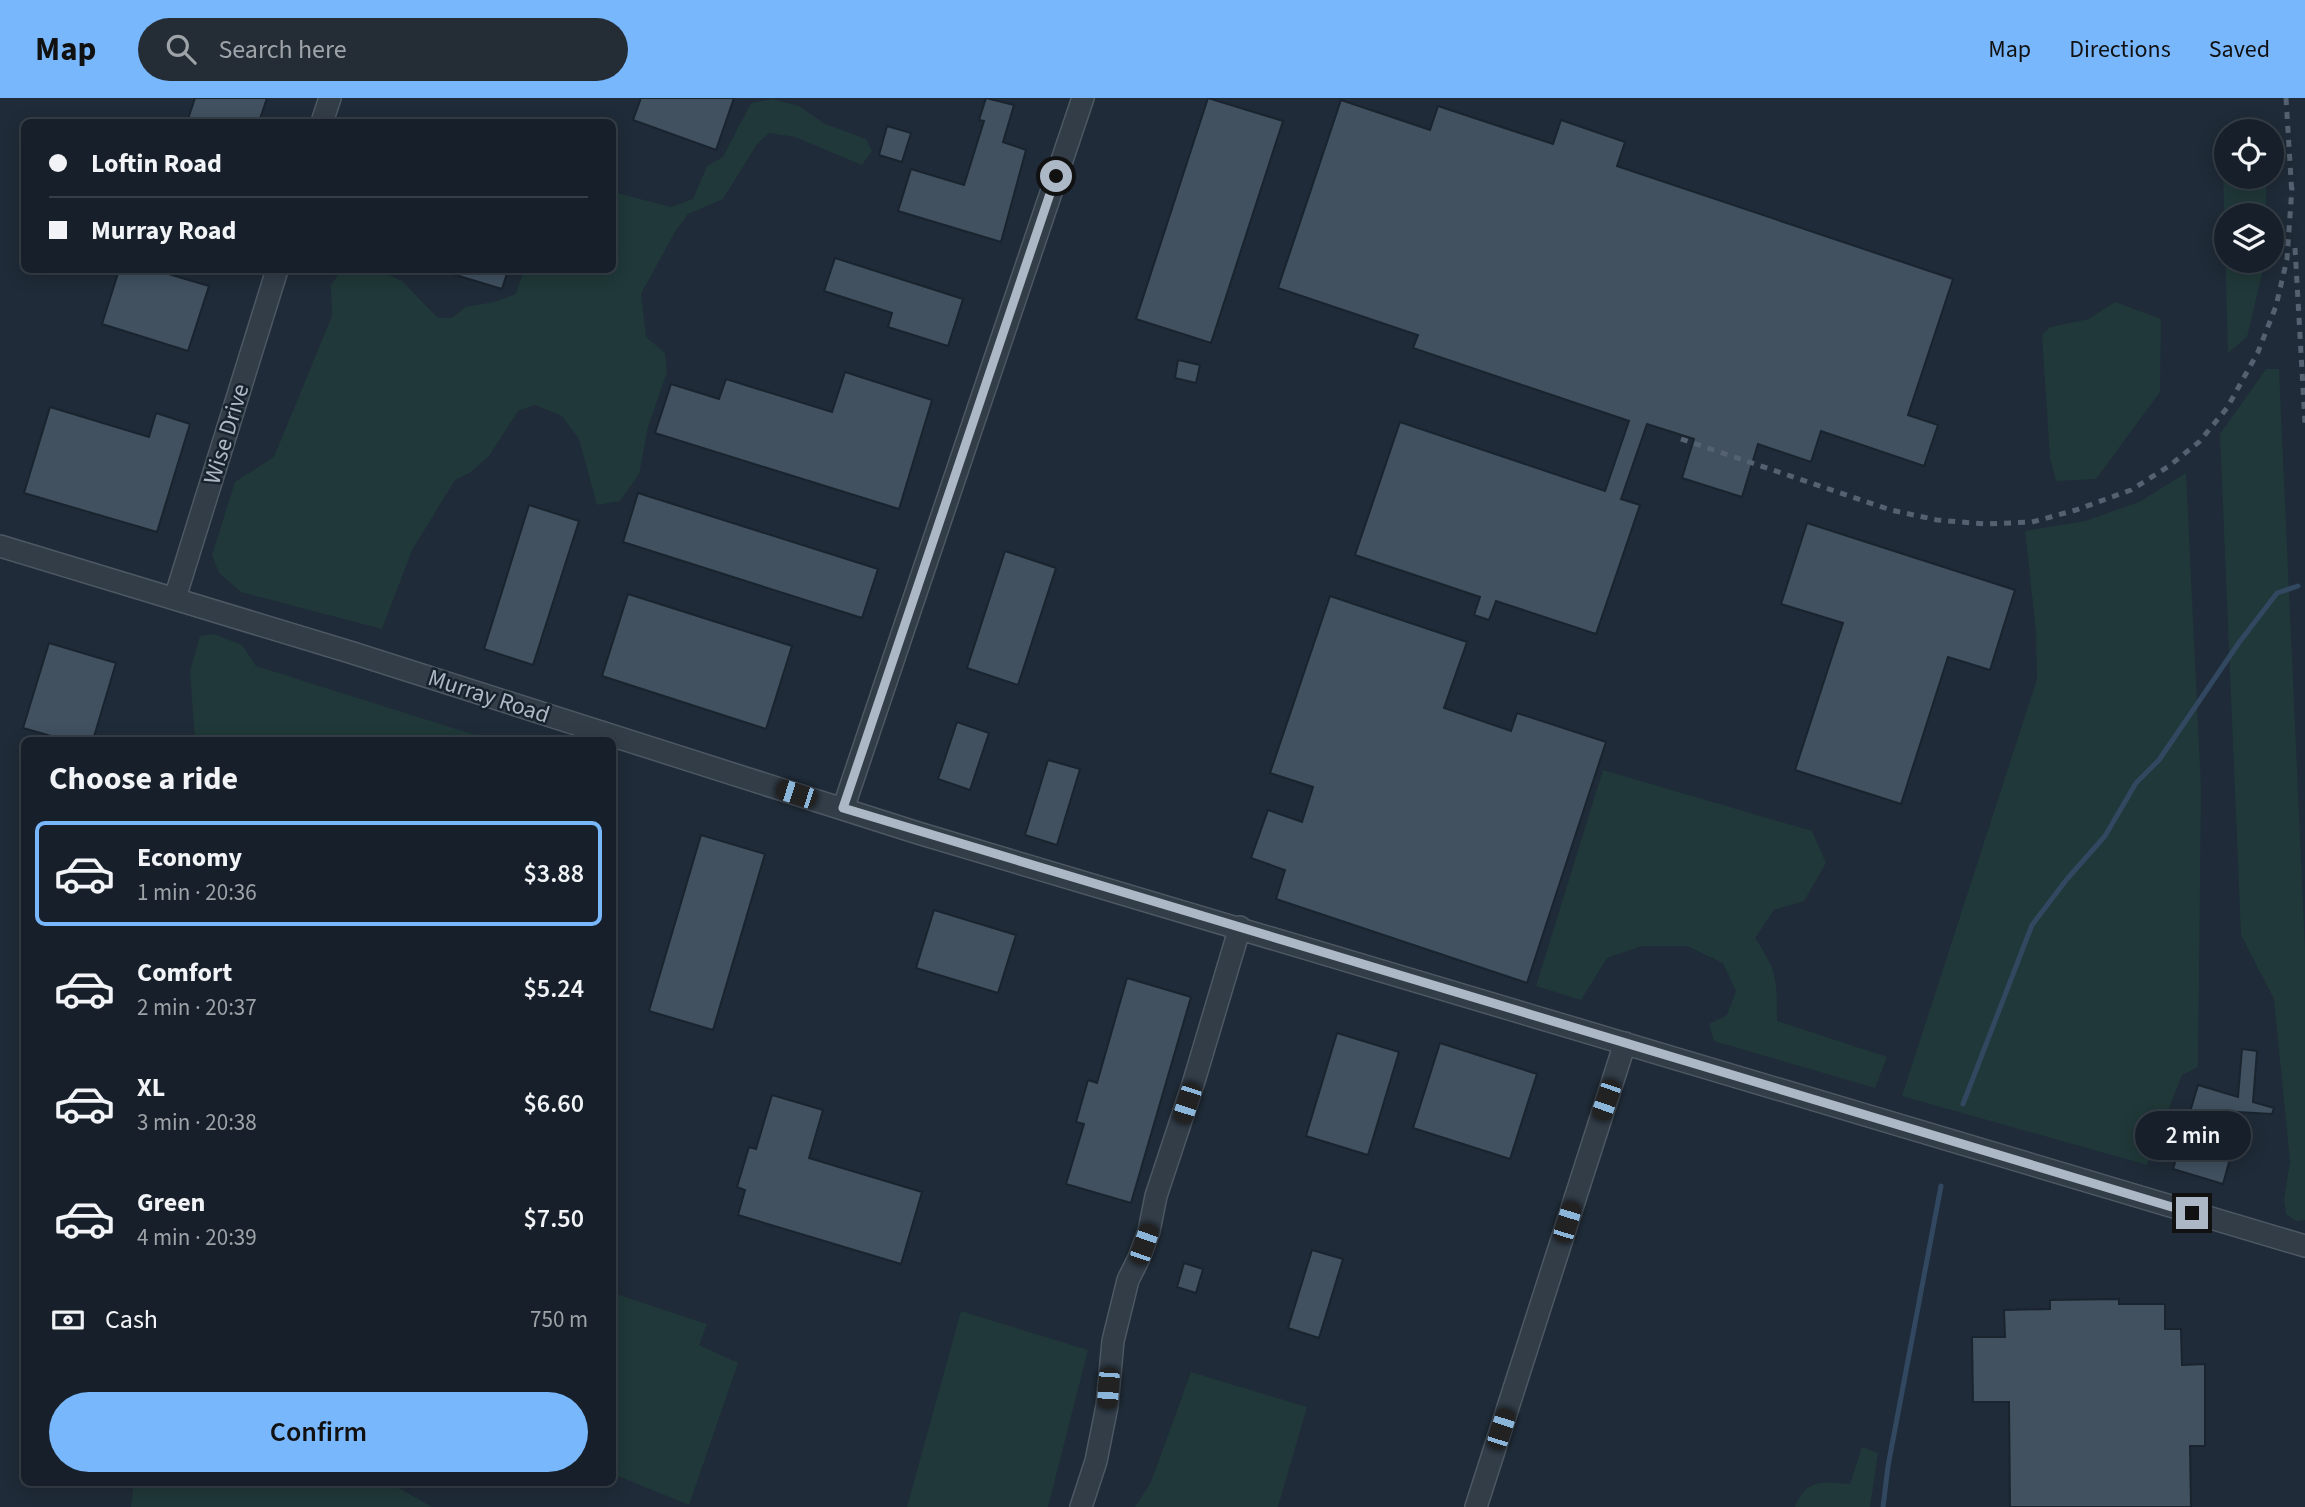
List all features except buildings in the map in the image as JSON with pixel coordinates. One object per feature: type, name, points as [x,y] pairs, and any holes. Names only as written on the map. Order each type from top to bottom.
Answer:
[{"type":"street","points":[[323,119],[330,98]]},
{"type":"street","points":[[843,808],[1083,98]]},
{"type":"street","name":"Wise Drive","points":[[175,598],[275,273]]},
{"type":"street","name":"Murray Road","points":[[0,545],[1088,883],[2305,1246]]},
{"type":"street","points":[[1081,1507],[1096,1461],[1107,1406],[1113,1340],[1128,1280],[1149,1231],[1156,1196],[1240,927]]},
{"type":"street","points":[[1476,1507],[1625,1043]]},
{"type":"green space","points":[[772,99],[799,106],[825,124],[866,139],[872,151],[862,165],[795,137],[769,133],[757,144],[723,199],[688,214],[675,232],[641,294],[646,337],[665,353],[667,372],[648,427],[639,474],[620,501],[597,505],[579,439],[562,416],[535,405],[518,411],[489,456],[471,472],[455,480],[412,550],[382,629],[241,592],[219,573],[212,555],[235,482],[274,457],[332,316],[331,285],[340,273],[385,273],[402,281],[438,318],[452,318],[466,307],[494,302],[516,294],[523,273],[616,273],[616,193],[671,207],[693,199],[707,166],[723,157],[751,103]]},
{"type":"green space","points":[[2224,189],[2266,189],[2266,203],[2224,203]]},
{"type":"green space","points":[[2226,273],[2262,273],[2247,337],[2228,353]]},
{"type":"green space","points":[[2115,302],[2161,319],[2160,392],[2096,479],[2056,481],[2050,457],[2042,335],[2050,327],[2089,319]]},
{"type":"green space","points":[[2266,369],[2279,369],[2305,949],[2305,1220],[2296,1221],[2286,1214],[2284,1200],[2290,1162],[2274,999],[2241,935],[2220,434]]},
{"type":"green space","points":[[2186,473],[2201,787],[2198,1067],[2182,1075],[2147,1165],[1902,1096],[2037,679],[2036,631],[2025,531],[2085,521],[2139,502]]},
{"type":"green space","points":[[214,634],[242,645],[256,666],[481,737],[195,737],[190,671],[200,636]]},
{"type":"green space","points":[[1603,770],[1812,831],[1826,863],[1804,901],[1774,910],[1755,938],[1775,977],[1777,1021],[1887,1057],[1875,1088],[1714,1041],[1709,1024],[1727,1015],[1736,991],[1723,963],[1687,946],[1642,946],[1607,958],[1581,1000],[1536,986]]},
{"type":"green space","points":[[616,1294],[707,1324],[699,1345],[738,1363],[689,1505],[616,1475]]},
{"type":"green space","points":[[961,1311],[1088,1350],[1048,1507],[907,1507]]},
{"type":"green space","points":[[1191,1372],[1307,1407],[1278,1507],[1135,1507],[1151,1482]]},
{"type":"green space","points":[[1862,1447],[1878,1453],[1870,1507],[1795,1507],[1810,1486],[1824,1483],[1850,1484]]},
{"type":"green space","points":[[134,1486],[395,1486],[432,1507],[131,1507]]},
{"type":"waterway","points":[[1963,1104],[2032,925],[2067,879],[2105,836],[2136,783],[2159,760],[2238,644],[2277,593],[2298,586]]},
{"type":"waterway","points":[[1883,1507],[1888,1466],[1941,1186]]},
{"type":"railway","points":[[2286,98],[2292,196]]},
{"type":"railway","points":[[1681,439],[1891,510],[1937,520],[1985,524],[2032,522],[2076,510],[2131,490],[2169,466],[2199,442],[2227,408],[2258,352],[2276,306],[2287,259],[2292,187]]},
{"type":"railway","points":[[2295,248],[2305,423]]},
{"type":"route","points":[[1056,176],[843,808],[918,833],[2192,1213]]}]
